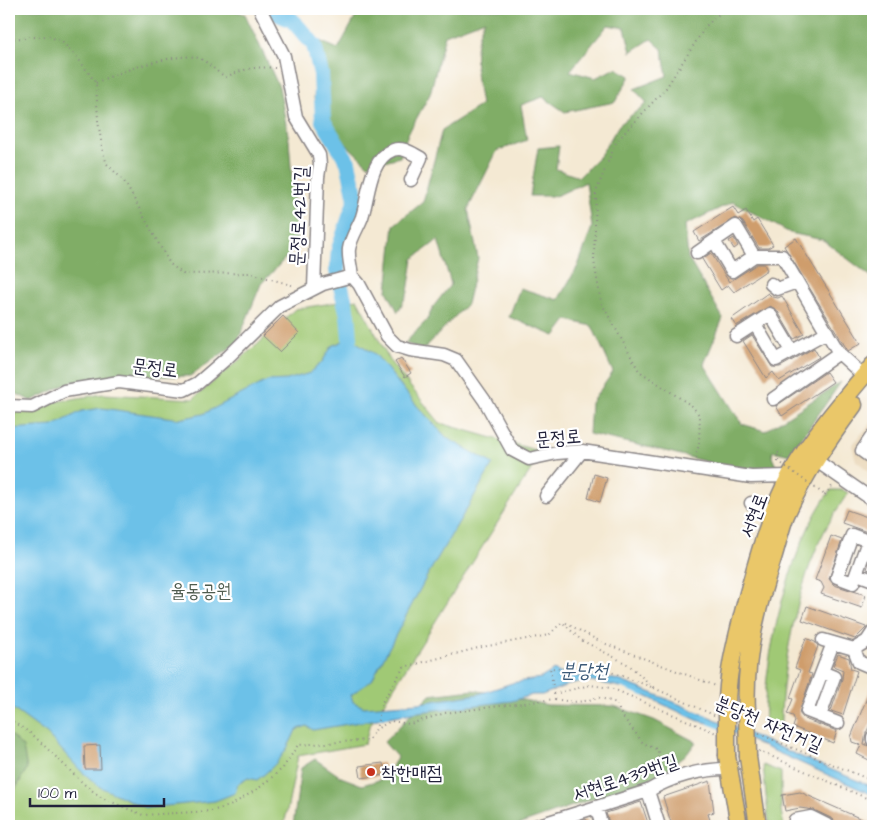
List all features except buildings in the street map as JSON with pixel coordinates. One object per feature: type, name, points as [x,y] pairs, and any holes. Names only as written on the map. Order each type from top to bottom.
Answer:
[{"type":"main road","name":"서현로","points":[[728,762],[725,705],[737,638],[749,588],[764,539],[774,512],[797,479],[810,456],[870,374]]},
{"type":"main road","name":"서현로","points":[[758,826],[748,757],[748,671],[753,637],[766,580],[797,479]]},
{"type":"main road","points":[[728,762],[739,826]]},
{"type":"street","name":"문정로42번길","points":[[261,10],[284,56],[296,117],[318,155],[320,164],[317,190],[315,287]]},
{"type":"street","points":[[349,276],[351,240],[362,218],[375,168],[385,154],[395,148],[406,150],[421,158],[411,180]]},
{"type":"street","points":[[698,253],[736,226],[754,256]]},
{"type":"street","points":[[714,241],[732,271],[754,256],[782,256],[840,353],[870,374]]},
{"type":"street","name":"문정로","points":[[9,406],[32,407],[64,391],[119,382],[184,390],[198,383],[228,357],[280,306],[315,287],[349,276],[359,284],[387,336],[396,346],[410,350],[444,354],[456,360],[485,401],[512,450],[529,459],[557,453],[582,451],[751,477],[797,479]]},
{"type":"street","points":[[772,284],[776,290],[797,282]]},
{"type":"street","points":[[736,336],[770,314],[792,351]]},
{"type":"street","points":[[755,324],[776,360],[827,332]]},
{"type":"street","points":[[773,399],[840,353]]},
{"type":"street","points":[[873,435],[862,451],[873,459]]},
{"type":"street","points":[[546,496],[582,451]]},
{"type":"street","points":[[810,456],[873,500]]},
{"type":"street","points":[[751,503],[774,512]]},
{"type":"street","points":[[857,574],[873,580]]},
{"type":"street","points":[[854,649],[867,641],[873,632]]},
{"type":"street","points":[[838,723],[807,711],[822,672],[828,641],[854,649],[860,662],[873,668]]},
{"type":"street","name":"서현로439번길","points":[[540,826],[728,762]]},
{"type":"street","points":[[653,788],[659,826]]},
{"type":"street","points":[[596,807],[602,826]]},
{"type":"street","points":[[795,820],[811,817],[830,826]]},
{"type":"path","points":[[693,468],[699,443],[700,416],[692,406],[639,371],[601,302],[594,261],[596,192],[616,142],[666,88],[706,26],[724,9]]},
{"type":"path","points":[[9,40],[49,36],[62,42],[76,56],[96,82],[98,121],[106,164],[124,181],[170,264],[182,274],[250,273],[315,287]]},
{"type":"path","points":[[96,82],[111,74],[176,57],[190,56],[201,59],[215,72],[226,77],[244,69],[260,67],[286,70]]},
{"type":"path","points":[[787,458],[777,452],[778,460],[825,496]]},
{"type":"path","points":[[562,622],[725,705]]},
{"type":"path","points":[[9,719],[32,735],[85,785],[102,798],[143,815],[211,811],[230,806],[259,788],[283,768],[298,745],[369,740],[376,729],[382,702],[404,666],[416,665],[482,647],[549,635],[562,622]]},
{"type":"path","points":[[562,622],[580,640],[629,665],[654,688]]},
{"type":"path","points":[[555,699],[550,668],[611,672],[654,688]]},
{"type":"path","name":"분당천 자전거길","points":[[654,688],[725,705]]},
{"type":"path","points":[[376,729],[391,721],[410,724],[445,713],[555,699],[573,703],[589,701],[597,697],[617,703],[620,713],[643,743],[658,750],[653,788]]},
{"type":"path","name":"분당천 자전거길","points":[[759,734],[873,781]]},
{"type":"shaded area","points":[[873,420],[873,474],[856,461],[852,445]]},
{"type":"green space","points":[[9,9],[193,9],[197,11],[199,9],[229,9],[245,14],[279,87],[289,140],[297,246],[261,284],[237,343],[190,376],[124,377],[71,382],[31,401],[9,390]]},
{"type":"green space","points":[[360,9],[873,9],[873,278],[823,240],[790,233],[733,202],[685,225],[688,258],[723,318],[704,364],[742,424],[765,431],[841,382],[790,455],[773,451],[772,457],[776,466],[749,473],[589,434],[591,403],[613,372],[592,326],[567,320],[555,336],[509,317],[520,288],[558,300],[578,266],[592,227],[586,182],[556,196],[530,196],[538,148],[559,146],[556,169],[579,177],[599,157],[619,125],[647,103],[634,89],[667,76],[662,49],[651,39],[631,52],[625,28],[608,25],[570,71],[595,78],[616,68],[630,76],[615,102],[565,112],[543,97],[521,105],[527,140],[497,151],[468,209],[478,258],[467,304],[423,350],[405,343],[427,320],[433,307],[451,284],[438,240],[413,259],[408,292],[398,312],[387,291],[394,225],[423,202],[442,130],[481,105],[476,72],[476,51],[480,30],[485,20],[445,35],[430,94],[408,134],[400,157],[368,165],[346,144],[314,99],[317,57],[304,34],[338,49]]},
{"type":"green space","name":"율동공원","points":[[357,299],[392,364],[440,423],[542,452],[369,727],[365,744],[298,756],[284,826],[9,826],[9,801],[21,780],[9,743],[9,409],[103,394],[193,399],[258,344],[295,309]]},
{"type":"green space","points":[[831,490],[843,490],[848,493],[835,512],[815,553],[798,603],[783,685],[781,733],[765,726],[768,670],[774,637],[781,603],[803,539]]},
{"type":"green space","points":[[474,690],[548,705],[614,706],[654,720],[696,742],[687,754],[658,776],[515,826],[293,826],[301,768],[315,759],[341,777],[362,785],[386,778],[397,757],[384,742],[430,695]]},
{"type":"green space","points":[[9,734],[23,747],[27,769],[9,797]]},
{"type":"green space","points":[[763,765],[781,772],[781,811],[784,826],[769,826]]},
{"type":"water","name":"율동공원","points":[[350,338],[375,354],[418,407],[447,438],[493,464],[427,576],[372,680],[351,695],[353,702],[364,707],[419,703],[479,694],[512,683],[541,678],[554,670],[570,676],[613,679],[684,706],[873,787],[873,795],[713,724],[699,721],[630,689],[591,681],[573,683],[542,695],[532,695],[512,701],[418,712],[313,730],[307,726],[296,730],[280,758],[264,775],[257,780],[248,778],[238,784],[235,793],[215,801],[146,808],[100,787],[80,770],[47,734],[9,706],[9,429],[53,426],[82,411],[102,408],[180,419],[203,414],[267,381],[287,380],[310,373],[322,362],[332,346]]},
{"type":"waterway","points":[[267,9],[292,20],[314,45],[321,74],[323,121],[348,162],[356,199],[339,249],[337,271],[348,315],[350,338]]},
{"type":"waterway","name":"분당천","points":[[621,686],[644,695]]},
{"type":"waterway","name":"분당천","points":[[709,723],[722,728]]},
{"type":"place","name":"착한매점","points":[[371,772]]}]
